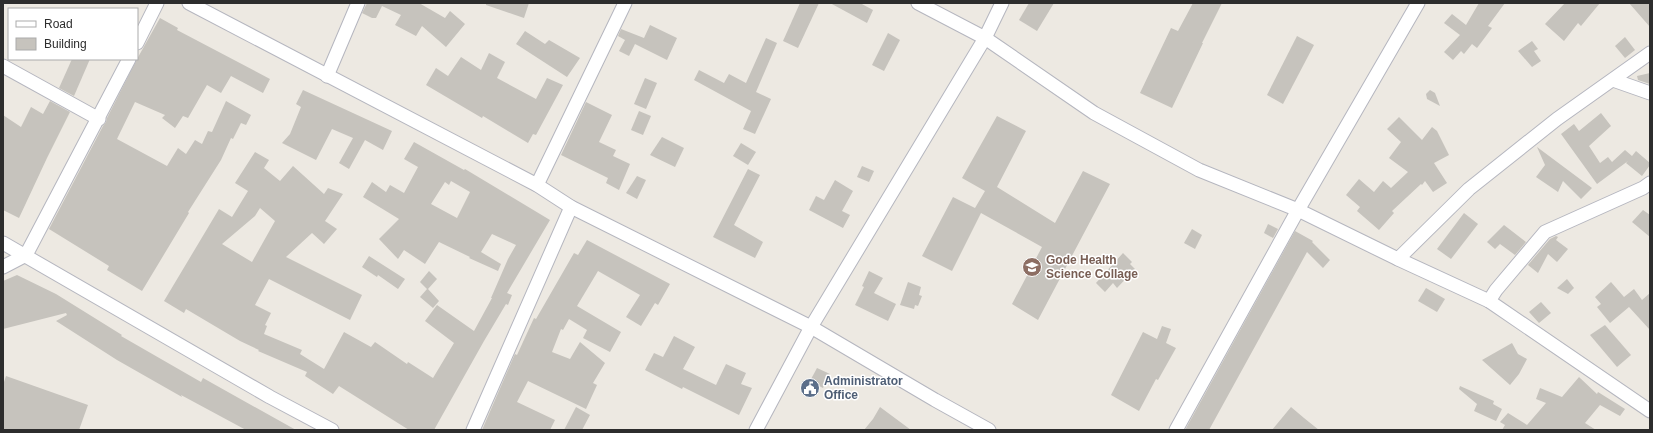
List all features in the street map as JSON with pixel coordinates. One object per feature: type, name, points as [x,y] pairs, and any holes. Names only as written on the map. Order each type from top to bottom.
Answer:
[{"type":"street","points":[[138,41],[157,3]]},
{"type":"street","points":[[189,3],[537,186],[571,207],[811,327],[989,430]]},
{"type":"street","points":[[327,76],[358,3]]},
{"type":"street","points":[[537,186],[625,3]]},
{"type":"street","points":[[918,3],[985,38],[1094,113],[1199,170],[1298,210],[1398,259],[1489,300],[1650,411]]},
{"type":"street","points":[[756,430],[811,327],[985,38],[1002,3]]},
{"type":"street","points":[[1176,430],[1298,210],[1418,3]]},
{"type":"street","points":[[1398,259],[1469,189],[1557,119],[1650,53]]},
{"type":"street","points":[[3,267],[26,255],[99,119],[128,60]]},
{"type":"street","points":[[3,66],[99,119]]},
{"type":"street","points":[[1613,80],[1650,93]]},
{"type":"street","points":[[1489,300],[1545,232],[1636,191],[1650,183]]},
{"type":"street","points":[[473,430],[571,207]]},
{"type":"street","points":[[3,243],[270,397],[332,430]]},
{"type":"building","points":[[367,3],[419,3],[445,18],[450,11],[465,24],[446,47],[422,26],[416,36],[395,25],[401,15],[382,6],[376,18],[372,18],[362,13]]},
{"type":"building","points":[[486,3],[529,3],[524,18],[486,5]]},
{"type":"building","points":[[800,3],[819,3],[798,48],[783,41]]},
{"type":"building","points":[[830,3],[860,3],[873,10],[867,23]]},
{"type":"building","points":[[1029,3],[1054,3],[1037,31],[1019,20]]},
{"type":"building","points":[[1193,3],[1222,3],[1172,108],[1140,93],[1171,28],[1178,31]]},
{"type":"building","points":[[1479,3],[1505,3],[1488,26],[1492,28],[1477,48],[1472,44],[1464,54],[1461,51],[1453,60],[1444,52],[1460,35],[1444,23],[1452,14],[1466,25]]},
{"type":"building","points":[[1565,3],[1600,3],[1581,26],[1578,23],[1564,41],[1545,24]]},
{"type":"building","points":[[1629,3],[1650,3],[1650,27]]},
{"type":"building","points":[[160,18],[178,28],[177,30],[270,79],[263,93],[231,76],[221,93],[207,85],[188,118],[183,116],[175,128],[162,118],[165,115],[135,102],[117,139],[167,166],[178,148],[186,154],[195,140],[202,144],[208,131],[212,132],[226,101],[251,115],[246,125],[241,123],[233,139],[231,138],[221,160],[188,212],[189,213],[142,291],[107,270],[109,266],[49,229],[106,122],[136,60],[138,60],[138,57]]},
{"type":"building","points":[[650,25],[677,38],[667,60],[635,44],[629,56],[619,51],[625,40],[618,36],[621,29],[644,38]]},
{"type":"building","points":[[525,31],[545,44],[549,40],[580,58],[567,77],[516,44]]},
{"type":"building","points":[[888,33],[900,40],[884,71],[872,65]]},
{"type":"building","points":[[1297,36],[1314,45],[1283,104],[1267,95]]},
{"type":"building","points":[[1625,37],[1635,50],[1625,58],[1615,46]]},
{"type":"building","points":[[766,38],[777,43],[756,92],[771,99],[755,134],[743,129],[751,111],[694,80],[699,70],[724,83],[729,74],[746,83]]},
{"type":"building","points":[[1532,41],[1538,49],[1534,51],[1541,61],[1532,67],[1518,51]]},
{"type":"building","points":[[489,53],[505,62],[497,78],[536,99],[547,78],[563,85],[536,135],[533,134],[528,143],[483,116],[482,118],[426,85],[436,68],[448,76],[461,57],[481,70]]},
{"type":"building","points":[[72,60],[90,60],[74,96],[59,88]]},
{"type":"building","points":[[1650,73],[1650,84],[1638,80],[1637,76]]},
{"type":"building","points":[[645,78],[657,83],[646,109],[634,104]]},
{"type":"building","points":[[303,90],[392,131],[383,150],[365,140],[349,169],[339,163],[353,138],[332,129],[316,160],[282,143],[290,134],[301,107],[296,104]]},
{"type":"building","points":[[1430,90],[1435,93],[1440,106],[1427,99],[1426,94]]},
{"type":"building","points":[[50,101],[70,112],[19,218],[3,210],[3,115],[21,127],[31,107],[43,114]]},
{"type":"building","points":[[586,102],[612,115],[599,142],[616,150],[613,156],[630,164],[619,190],[606,183],[608,178],[561,155]]},
{"type":"building","points":[[639,111],[651,116],[643,135],[631,130]]},
{"type":"building","points":[[1601,113],[1611,126],[1589,146],[1600,163],[1608,157],[1612,162],[1625,150],[1632,156],[1636,151],[1650,163],[1642,176],[1626,163],[1628,161],[1597,184],[1561,134],[1574,124],[1579,131]]},
{"type":"building","points":[[997,116],[1026,131],[997,187],[1055,223],[1083,171],[1110,184],[1038,320],[1012,304],[1042,247],[981,213],[952,271],[922,256],[953,197],[975,208],[985,191],[962,178]]},
{"type":"building","points":[[1399,117],[1422,140],[1432,127],[1437,131],[1449,155],[1434,163],[1447,183],[1433,192],[1425,181],[1392,211],[1394,213],[1379,230],[1357,211],[1360,207],[1346,195],[1359,179],[1374,192],[1383,181],[1391,188],[1408,172],[1389,158],[1401,142],[1387,129]]},
{"type":"building","points":[[662,137],[684,148],[675,167],[650,155]]},
{"type":"building","points":[[414,142],[464,170],[465,169],[550,220],[507,293],[512,295],[508,305],[506,304],[484,341],[434,430],[409,430],[339,386],[333,394],[305,376],[307,372],[258,351],[259,350],[240,341],[186,309],[184,313],[164,301],[219,209],[232,217],[248,191],[235,183],[255,152],[269,160],[264,168],[280,181],[293,166],[324,194],[328,188],[343,194],[325,221],[337,229],[324,244],[312,233],[286,257],[362,295],[350,320],[269,279],[255,305],[271,313],[265,325],[267,326],[264,334],[302,350],[300,354],[324,369],[344,332],[371,347],[375,342],[407,364],[408,362],[433,378],[454,343],[425,321],[437,305],[474,331],[492,298],[508,259],[516,245],[492,234],[481,252],[501,264],[498,271],[439,242],[425,264],[404,250],[398,259],[379,239],[399,219],[363,197],[372,182],[386,192],[390,185],[404,193],[418,167],[404,159]],"holes":[[[451,181],[470,192],[457,218],[431,204],[445,182],[449,185]],[[260,208],[275,221],[252,262],[222,244],[255,216]]]},
{"type":"building","points":[[741,143],[756,152],[748,165],[733,156]]},
{"type":"building","points":[[1537,147],[1592,188],[1581,199],[1563,181],[1558,192],[1536,177],[1545,165]]},
{"type":"building","points":[[862,166],[874,171],[869,182],[857,177]]},
{"type":"building","points":[[748,169],[760,175],[734,225],[763,242],[755,258],[713,237]]},
{"type":"building","points":[[637,176],[646,180],[637,199],[626,193]]},
{"type":"building","points":[[835,180],[853,191],[842,211],[850,215],[843,228],[809,210],[816,196],[824,200]]},
{"type":"building","points":[[1643,210],[1650,215],[1650,237],[1632,222]]},
{"type":"building","points":[[1464,213],[1478,224],[1451,259],[1437,249]]},
{"type":"building","points":[[1268,224],[1278,229],[1273,238],[1264,233]]},
{"type":"building","points":[[1504,225],[1526,242],[1515,255],[1500,244],[1495,249],[1487,242]]},
{"type":"building","points":[[1192,229],[1202,235],[1195,249],[1184,243]]},
{"type":"building","points":[[1295,231],[1313,241],[1312,242],[1330,260],[1323,268],[1307,252],[1209,430],[1185,430]]},
{"type":"building","points":[[1556,236],[1558,237],[1556,240],[1568,249],[1557,262],[1548,254],[1538,273],[1528,265],[1550,239]]},
{"type":"building","points":[[587,240],[670,284],[658,305],[655,303],[641,326],[626,317],[640,295],[598,271],[577,306],[621,332],[610,352],[583,338],[587,330],[569,319],[563,330],[561,329],[552,352],[570,359],[580,342],[605,363],[593,383],[597,385],[586,409],[528,381],[517,402],[555,420],[550,430],[482,430],[514,356],[515,354],[517,355],[534,318],[536,319],[574,253],[578,255]]},
{"type":"building","points":[[1123,253],[1132,262],[1130,264],[1135,269],[1117,288],[1113,283],[1105,292],[1096,283]]},
{"type":"building","points":[[369,256],[405,279],[398,289],[378,275],[377,277],[362,267]]},
{"type":"building","points":[[429,271],[437,279],[428,289],[439,301],[433,308],[420,297],[427,289],[420,282]]},
{"type":"building","points":[[869,271],[883,278],[874,293],[896,304],[888,321],[855,305],[864,287],[862,286]]},
{"type":"building","points":[[17,275],[56,294],[122,335],[121,336],[201,382],[203,378],[296,430],[246,430],[181,395],[182,397],[117,360],[56,321],[67,315],[66,313],[3,329],[3,281]]},
{"type":"building","points":[[1567,279],[1574,288],[1568,294],[1557,288]]},
{"type":"building","points":[[908,282],[921,287],[919,295],[922,296],[918,306],[915,305],[914,309],[900,305]]},
{"type":"building","points":[[1611,282],[1624,297],[1634,289],[1642,300],[1650,293],[1650,330],[1629,307],[1610,323],[1597,307],[1601,304],[1595,297]]},
{"type":"building","points":[[1426,288],[1445,299],[1437,312],[1418,301]]},
{"type":"building","points":[[1541,302],[1551,313],[1539,323],[1529,312]]},
{"type":"building","points":[[1605,325],[1631,355],[1617,367],[1590,335]]},
{"type":"building","points":[[1162,326],[1171,329],[1166,343],[1176,348],[1158,380],[1156,379],[1139,411],[1111,395],[1143,332],[1157,339]]},
{"type":"building","points":[[674,336],[695,347],[683,369],[716,385],[726,364],[746,373],[741,384],[752,388],[739,415],[645,370],[654,353],[663,357]]},
{"type":"building","points":[[1512,343],[1518,354],[1527,359],[1519,374],[1510,385],[1482,360]]},
{"type":"building","points":[[817,368],[830,374],[823,388],[810,381]]},
{"type":"building","points":[[6,376],[88,405],[79,430],[3,430],[3,385]]},
{"type":"building","points":[[1579,377],[1597,394],[1598,392],[1625,409],[1620,416],[1600,405],[1585,423],[1596,430],[1502,430],[1505,425],[1500,422],[1508,413],[1527,425],[1546,403],[1536,399],[1540,388],[1562,397]]},
{"type":"building","points":[[1460,386],[1494,401],[1493,404],[1502,409],[1496,421],[1474,411],[1477,404],[1459,389]]},
{"type":"building","points":[[576,407],[590,415],[582,430],[564,430]]},
{"type":"building","points":[[880,407],[911,430],[864,430]]},
{"type":"building","points":[[1291,407],[1304,418],[1319,430],[1272,430]]},
{"type":"place","name":"Gode Health Science Collage","points":[[1032,267]]},
{"type":"place","name":"Administrator Office","points":[[810,388]]}]
